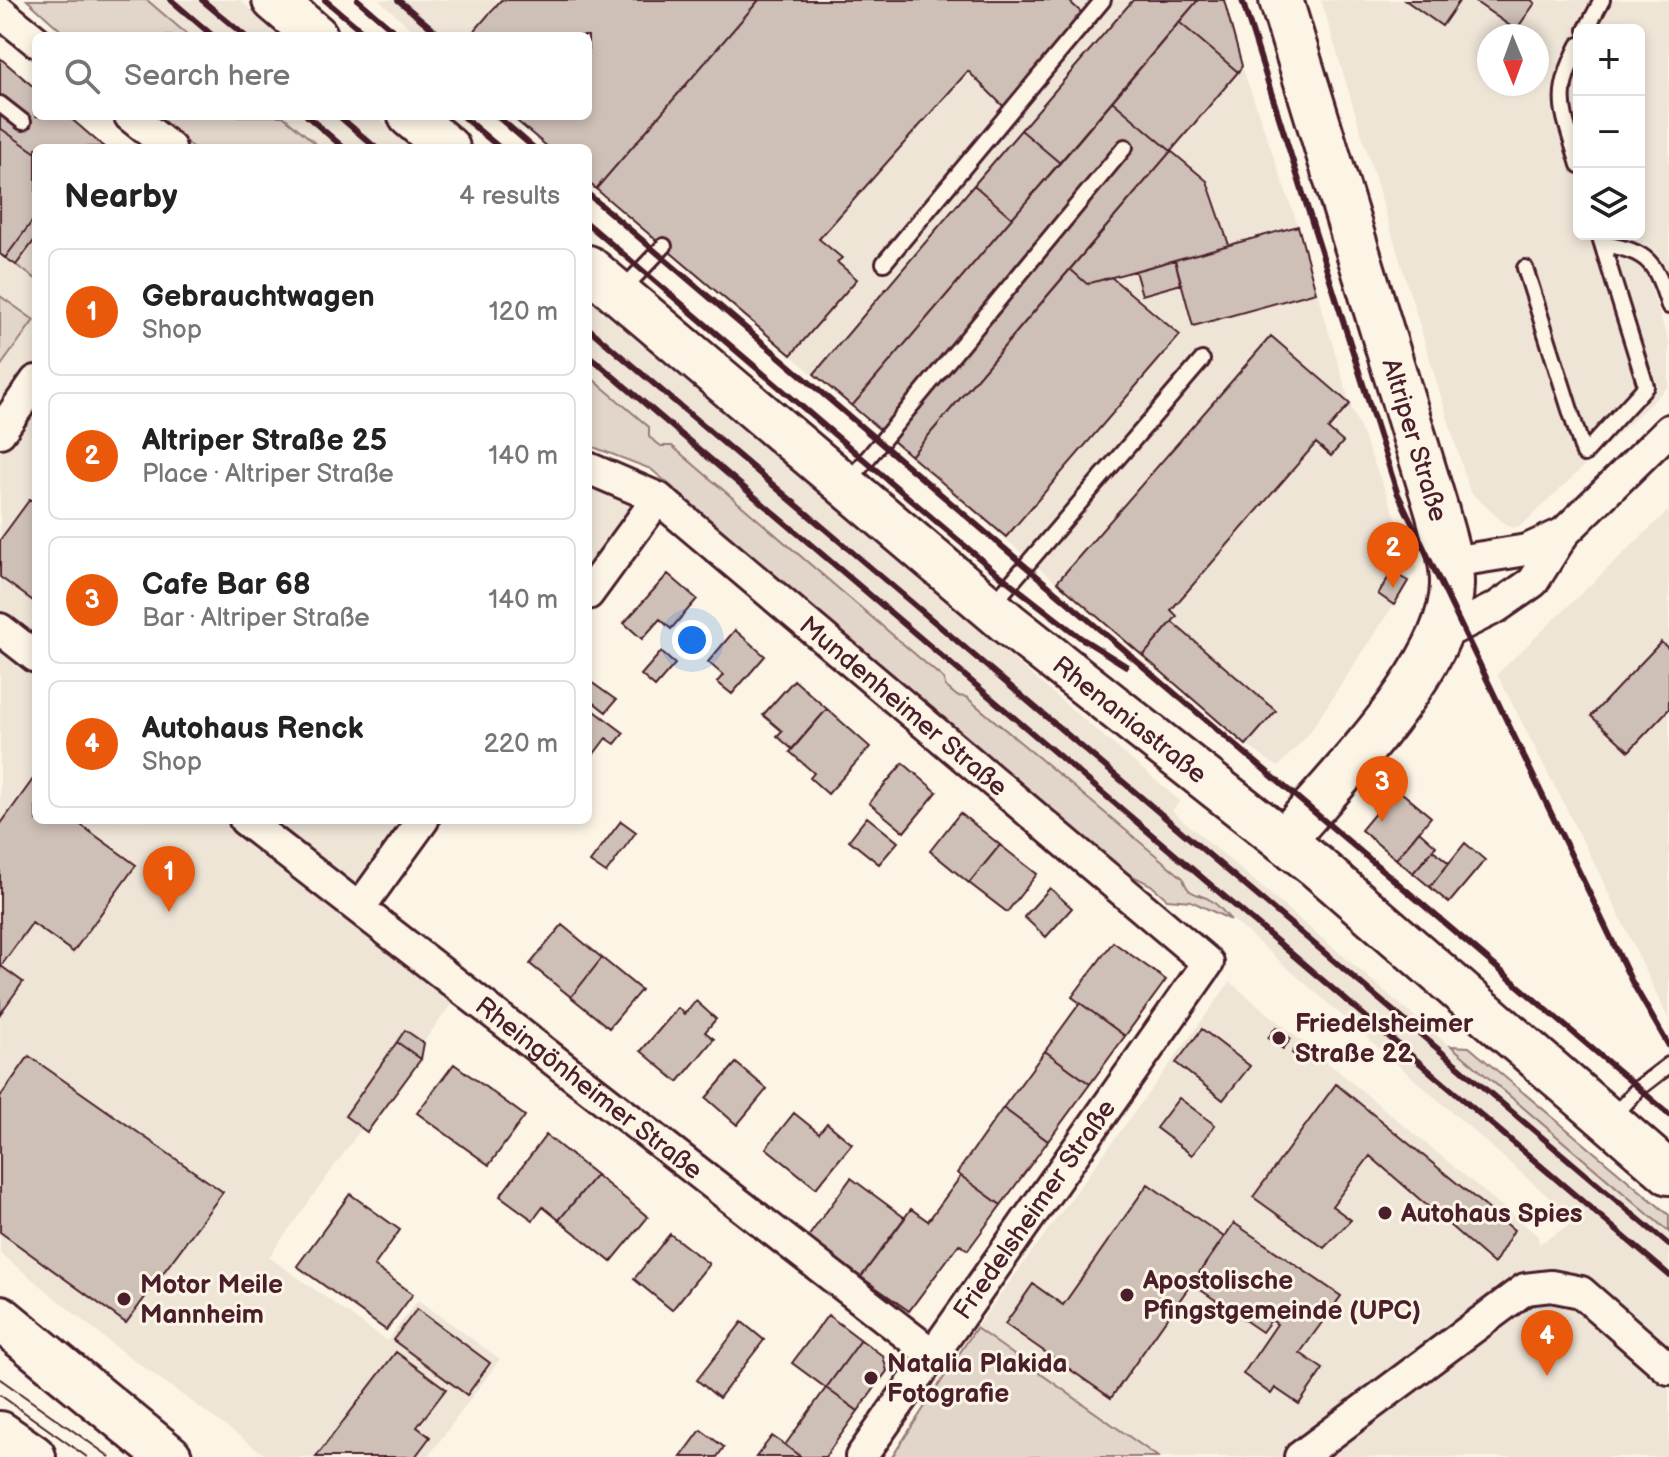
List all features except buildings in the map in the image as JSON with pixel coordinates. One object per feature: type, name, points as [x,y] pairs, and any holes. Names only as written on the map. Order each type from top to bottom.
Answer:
[{"type":"main road","points":[[0,1318],[169,1457]]},
{"type":"main road","points":[[0,1434],[33,1457]]},
{"type":"street","points":[[274,0],[311,32]]},
{"type":"street","name":"Altriper Straße","points":[[1281,0],[1451,562],[1451,595],[1443,634],[1415,683],[1284,841]]},
{"type":"street","points":[[0,12],[32,38]]},
{"type":"street","points":[[135,120],[165,144]]},
{"type":"street","points":[[415,120],[443,144]]},
{"type":"street","name":"Rhenaniastraße","points":[[592,270],[989,608],[1284,841],[1669,1173]]},
{"type":"street","points":[[0,432],[32,387]]},
{"type":"street","points":[[1443,634],[1497,607],[1533,582],[1564,533],[1669,430]]},
{"type":"street","name":"Mundenheimer Straße","points":[[592,470],[658,498],[1208,963]]},
{"type":"street","points":[[592,589],[658,498]]},
{"type":"street","points":[[1451,562],[1527,550],[1564,533]]},
{"type":"street","points":[[0,629],[32,654]]},
{"type":"street","name":"Rheingönheimer Straße","points":[[250,824],[932,1354]]},
{"type":"street","points":[[360,907],[420,824]]},
{"type":"street","name":"Friedelsheimer Straße","points":[[861,1457],[1208,963]]},
{"type":"street","points":[[1300,1457],[1525,1289],[1551,1286],[1581,1292],[1669,1369]]},
{"type":"lane","points":[[884,263],[1103,0]]},
{"type":"lane","points":[[1589,24],[1602,0]]},
{"type":"lane","points":[[1573,57],[1563,77],[1560,101],[1573,145]]},
{"type":"lane","points":[[0,104],[23,122]]},
{"type":"lane","points":[[846,486],[1125,147]]},
{"type":"lane","points":[[1525,268],[1584,454],[1646,386],[1601,240]]},
{"type":"lane","points":[[1604,240],[1635,250],[1659,274],[1669,306]]},
{"type":"lane","points":[[619,294],[664,246]]},
{"type":"lane","points":[[989,608],[1202,360]]},
{"type":"lane","points":[[1609,1121],[1639,1088],[1669,1065]]},
{"type":"shaded area","points":[[27,0],[147,0],[184,32],[63,32]]},
{"type":"shaded area","points":[[147,0],[240,0],[277,32],[184,32]]},
{"type":"shaded area","points":[[379,0],[1224,0],[1242,66],[1298,226],[1350,404],[1417,569],[1308,735],[1278,767],[1246,745],[592,185],[592,144],[544,144],[516,120],[592,120],[592,32],[415,32]]},
{"type":"shaded area","points":[[1321,0],[1669,0],[1669,282],[1651,289],[1669,342],[1669,386],[1522,525],[1513,528],[1470,492]]},
{"type":"shaded area","points":[[162,120],[288,120],[316,144],[188,144]]},
{"type":"shaded area","points":[[288,120],[381,120],[409,144],[316,144]]},
{"type":"shaded area","points":[[32,243],[32,276],[16,265]]},
{"type":"shaded area","points":[[0,254],[32,276],[32,824],[420,824],[360,907],[462,989],[269,1257],[387,1341],[418,1300],[500,1359],[428,1457],[268,1457],[113,1345],[0,1253]]},
{"type":"shaded area","points":[[0,296],[32,319],[32,323],[0,367]]},
{"type":"shaded area","points":[[592,301],[1180,801],[1172,811],[1669,1232],[1669,1457],[1158,1457],[976,1328],[1230,982],[1538,1236],[1539,1244],[1576,1221],[1210,900],[1196,897],[1186,889],[1183,877],[966,698],[945,686],[944,679],[672,446],[661,447],[649,437],[648,426],[592,378]]},
{"type":"shaded area","points":[[592,378],[649,427],[649,437],[661,446],[672,446],[944,679],[945,686],[957,696],[966,697],[1183,878],[1191,891],[1212,901],[1231,920],[1191,901],[1167,899],[1151,885],[1113,866],[651,469],[592,447]]},
{"type":"shaded area","points":[[592,448],[658,498],[592,589]]},
{"type":"shaded area","points":[[1669,510],[1669,1020],[1597,869],[1497,674]]},
{"type":"shaded area","points":[[1451,1046],[1469,1047],[1669,1215],[1669,1232]]},
{"type":"shaded area","points":[[976,1328],[1158,1457],[892,1457]]},
{"type":"tram line","points":[[0,1379],[110,1457]]},
{"type":"tram line","points":[[0,1395],[87,1457]]},
{"type":"railway","points":[[171,0],[208,32]]},
{"type":"railway","points":[[202,0],[240,32]]},
{"type":"railway","points":[[325,0],[363,32]]},
{"type":"railway","points":[[358,0],[395,32]]},
{"type":"railway","points":[[398,0],[436,32]]},
{"type":"railway","points":[[1242,0],[1397,492],[1632,982],[1669,1046]]},
{"type":"railway","points":[[312,120],[339,144]]},
{"type":"railway","points":[[344,120],[371,144]]},
{"type":"railway","points":[[467,120],[495,144]]},
{"type":"railway","points":[[502,120],[529,144]]},
{"type":"railway","points":[[592,197],[1669,1114]]},
{"type":"railway","points":[[592,227],[992,569],[1081,638],[1126,666]]},
{"type":"railway","points":[[592,331],[1669,1245]]},
{"type":"railway","points":[[592,358],[1669,1275]]},
{"type":"place","name":"Altriper Straße 25","points":[[1393,588]]},
{"type":"place","name":"Cafe Bar 68","points":[[1382,822]]},
{"type":"place","name":"Gebrauchtwagen","points":[[169,912]]},
{"type":"place","name":"Friedelsheimer Straße 22","points":[[1279,1038]]},
{"type":"place","name":"Autohaus Spies","points":[[1385,1213]]},
{"type":"place","name":"Apostolische Pfingstgemeinde (UPC)","points":[[1127,1295]]},
{"type":"place","name":"Motor Meile Mannheim","points":[[124,1299]]},
{"type":"place","name":"Autohaus Renck","points":[[1547,1376]]},
{"type":"place","name":"Natalia Plakida Fotografie","points":[[871,1378]]}]
